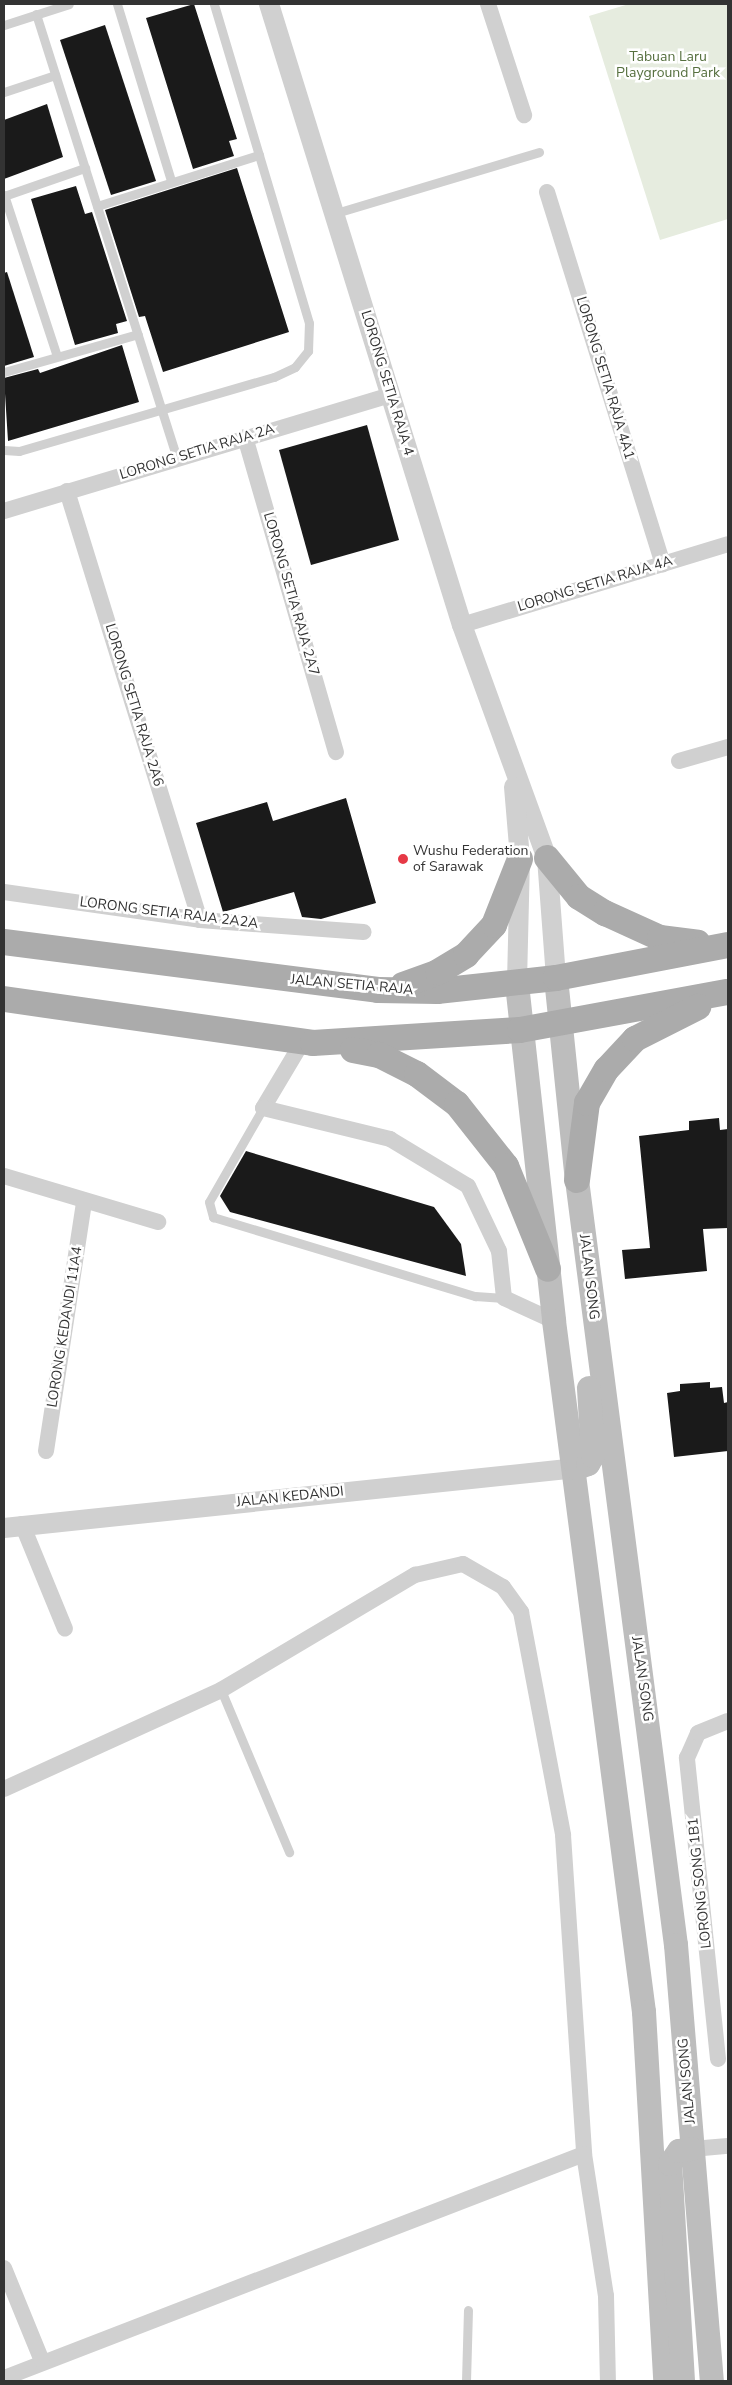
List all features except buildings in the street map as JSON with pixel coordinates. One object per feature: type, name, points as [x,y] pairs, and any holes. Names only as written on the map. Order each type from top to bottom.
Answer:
[{"type":"main road","points":[[547,858],[579,897],[633,928],[660,938],[728,945]]},
{"type":"main road","points":[[378,990],[438,972],[466,955],[494,925],[520,860]]},
{"type":"main road","name":"JALAN SETIA RAJA","points":[[4,942],[378,990],[437,991],[517,984],[556,978],[728,945]]},
{"type":"main road","name":"JALAN SONG","points":[[556,978],[577,1180],[675,1935],[712,2381]]},
{"type":"main road","points":[[517,984],[520,1030],[554,1321],[577,1468],[644,2012],[665,2381]]},
{"type":"main road","points":[[308,1042],[520,1030],[728,993]]},
{"type":"main road","points":[[577,1180],[587,1103],[606,1069],[635,1039],[728,993]]},
{"type":"main road","points":[[4,999],[308,1042],[378,1055],[417,1074],[457,1104],[506,1166],[548,1269]]},
{"type":"main road","points":[[577,1468],[593,1456],[589,1378],[593,1304]]},
{"type":"main road","points":[[683,2381],[670,2164],[679,2151],[692,2149]]},
{"type":"street","name":"LORONG SETIA RAJA 4","points":[[269,4],[336,213],[462,625],[547,858],[556,978]]},
{"type":"street","points":[[488,4],[524,115]]},
{"type":"street","name":"LORONG SETIA RAJA 4A1","points":[[547,192],[662,564]]},
{"type":"street","name":"LORONG SETIA RAJA 2A","points":[[4,511],[176,456],[391,395]]},
{"type":"street","name":"LORONG SETIA RAJA 2A7","points":[[245,437],[336,752]]},
{"type":"street","name":"LORONG SETIA RAJA 2A6","points":[[67,491],[200,920]]},
{"type":"street","name":"LORONG SETIA RAJA 4A","points":[[462,625],[728,545]]},
{"type":"street","points":[[679,761],[728,747]]},
{"type":"street","name":"LORONG SETIA RAJA 4","points":[[511,760],[520,860],[517,984]]},
{"type":"street","name":"LORONG SETIA RAJA 2A2A","points":[[4,892],[200,920],[364,932]]},
{"type":"street","points":[[308,1042],[263,1108],[390,1139],[468,1186],[499,1251],[504,1298],[554,1321]]},
{"type":"street","points":[[4,1176],[84,1202],[158,1222]]},
{"type":"street","name":"LORONG KEDANDI 11A4","points":[[46,1451],[84,1202]]},
{"type":"street","name":"JALAN KEDANDI","points":[[13,1526],[577,1468]]},
{"type":"street","points":[[13,1526],[64,1629]]},
{"type":"street","points":[[4,1789],[221,1690],[415,1575],[463,1564],[502,1587],[521,1612],[563,1835],[584,2154],[606,2296],[608,2381]]},
{"type":"street","name":"LORONG SONG 1B1","points":[[718,2059],[686,1758],[698,1732],[723,1721]]},
{"type":"street","points":[[692,2149],[728,2146]]},
{"type":"street","points":[[4,2378],[22,2376],[42,2361],[584,2154]]},
{"type":"street","points":[[4,2268],[42,2361]]},
{"type":"lane","points":[[4,25],[69,4]]},
{"type":"lane","points":[[117,4],[171,181]]},
{"type":"lane","points":[[4,450],[19,451],[274,377],[295,367],[308,351],[309,323],[214,4]]},
{"type":"lane","points":[[36,14],[176,456]]},
{"type":"lane","points":[[4,92],[55,75]]},
{"type":"lane","points":[[336,213],[539,152]]},
{"type":"lane","points":[[97,206],[171,181],[259,155]]},
{"type":"lane","points":[[57,356],[4,195],[85,168]]},
{"type":"lane","points":[[4,372],[138,334]]},
{"type":"lane","points":[[263,1108],[209,1202],[213,1217],[475,1296],[504,1298]]},
{"type":"lane","points":[[221,1690],[289,1852]]},
{"type":"lane","points":[[466,2381],[468,2310]]},
{"type":"green space","name":"Tabuan Laru Playground Park","points":[[629,4],[728,4],[728,219],[660,240],[589,16]]},
{"type":"place","name":"Wushu Federation of Sarawak","points":[[403,859]]}]
